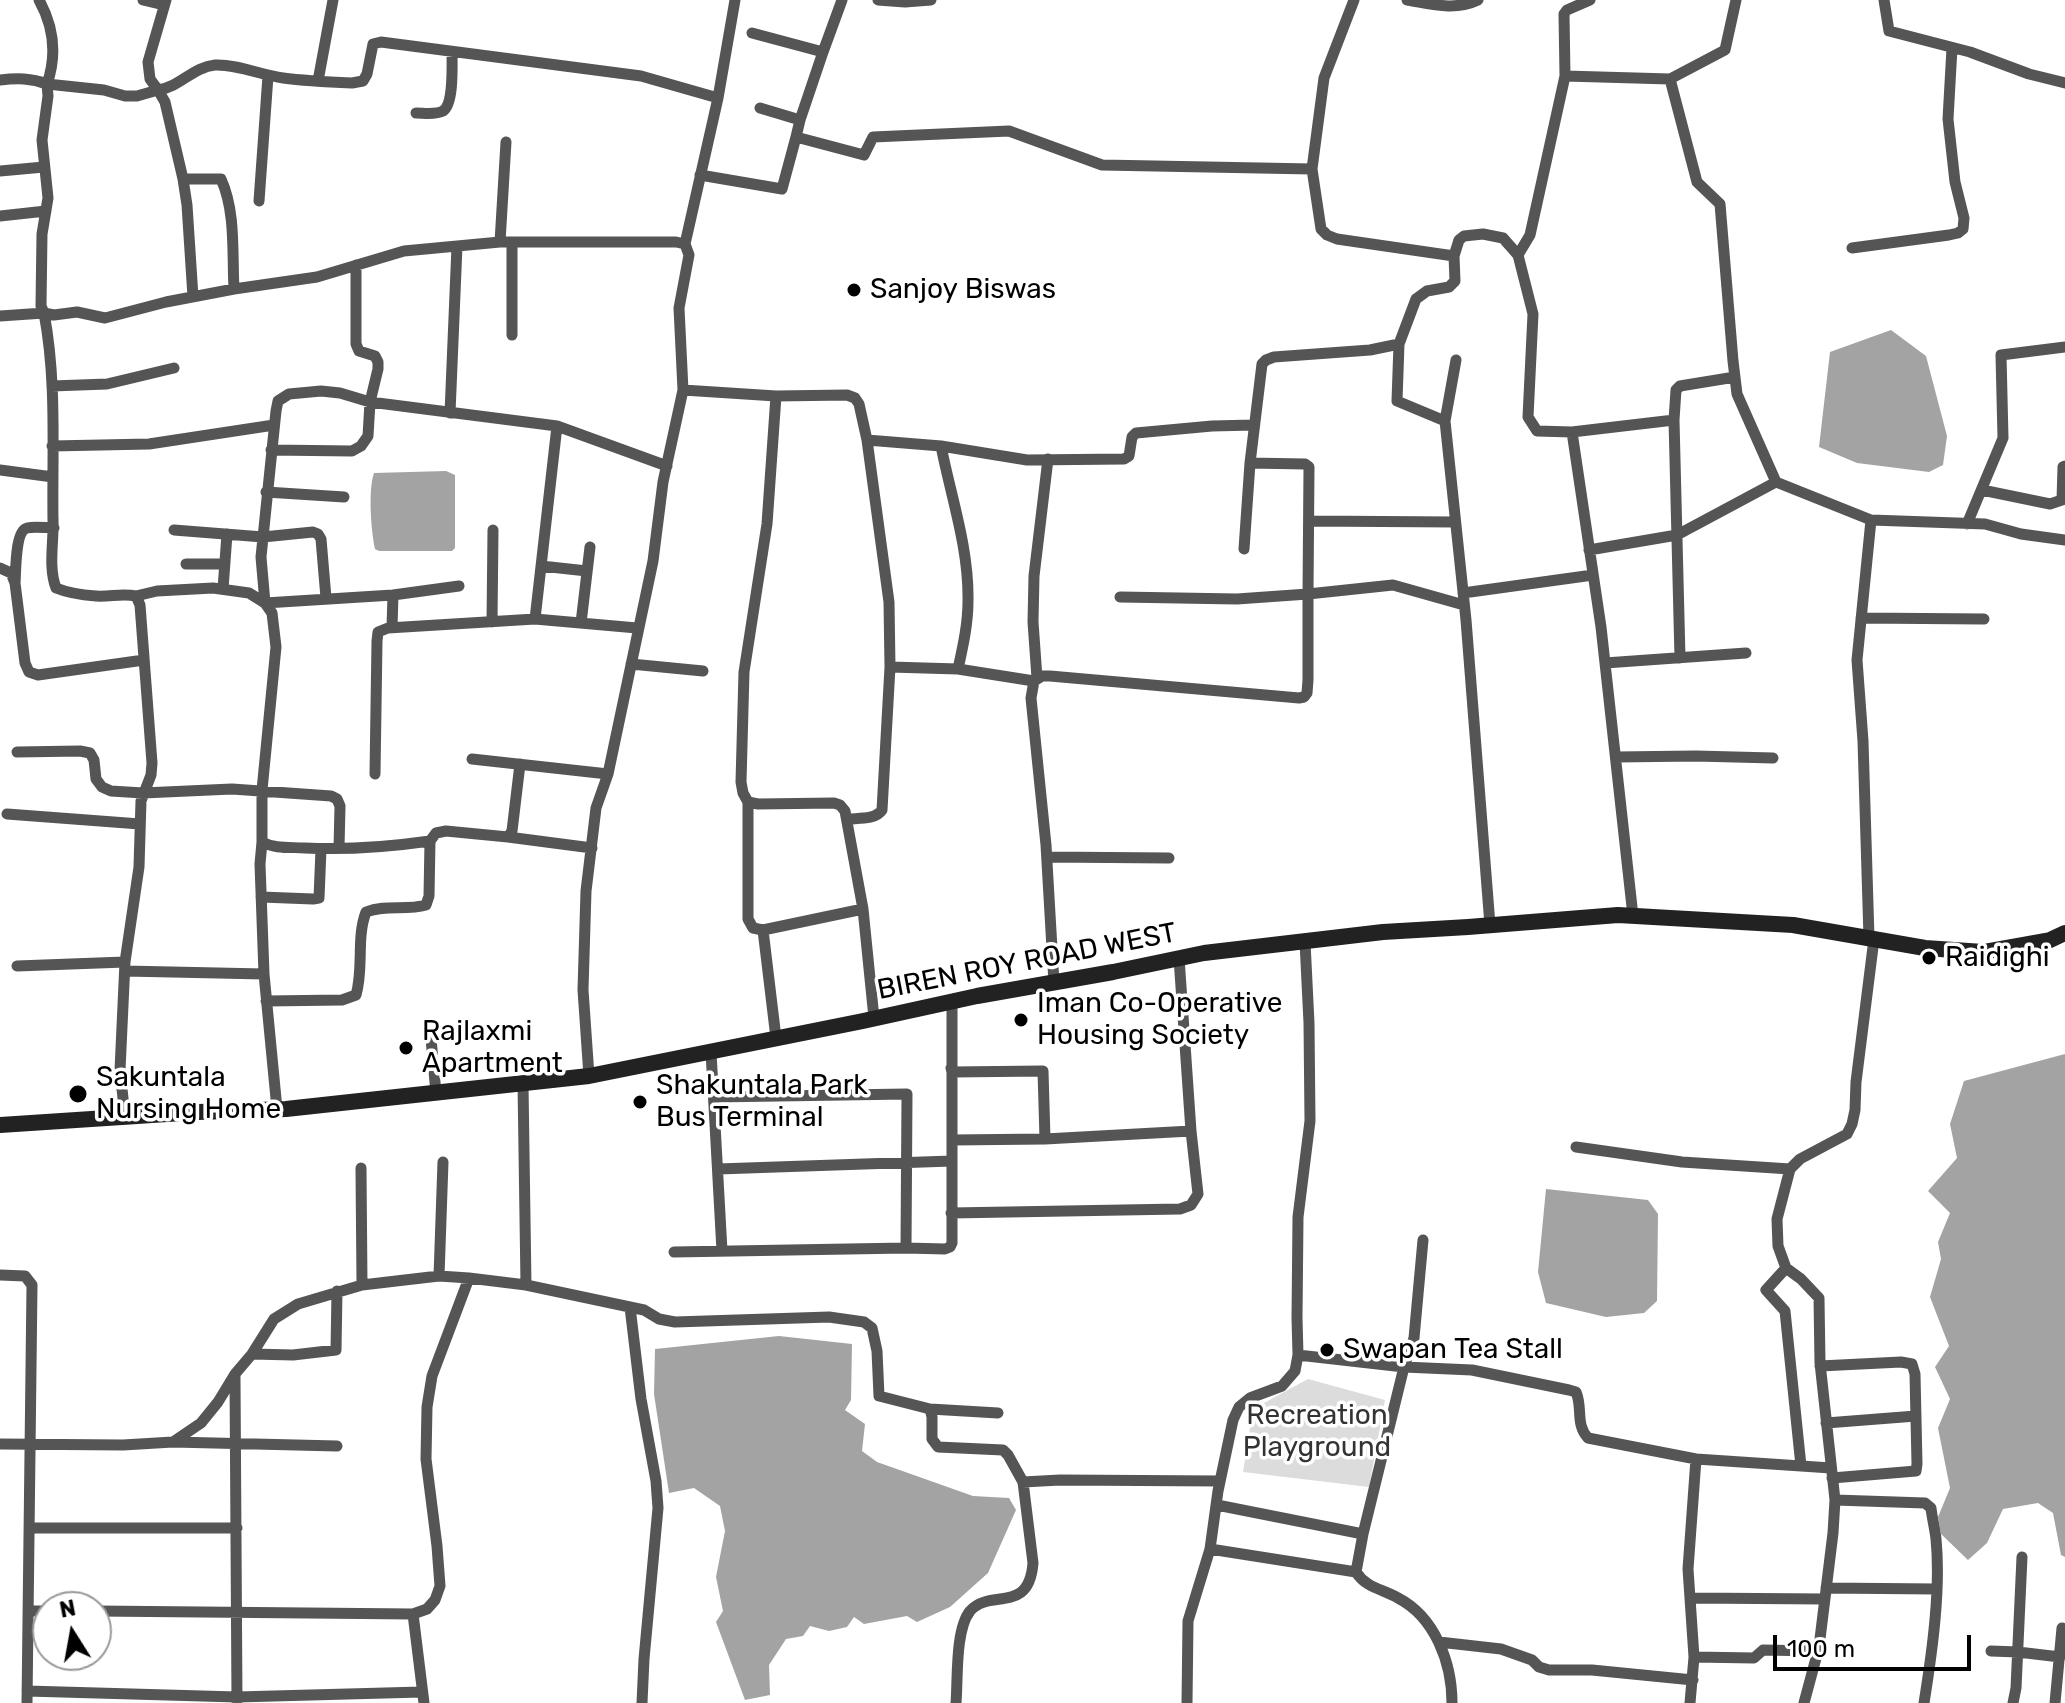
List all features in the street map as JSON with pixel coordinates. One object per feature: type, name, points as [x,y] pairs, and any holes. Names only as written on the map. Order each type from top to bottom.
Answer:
[{"type":"main road","name":"BIREN ROY ROAD WEST","points":[[0,1125],[277,1109],[589,1076],[1204,953],[1383,932],[1633,916],[1793,925],[1925,948],[1983,952],[2050,940],[2065,933]]},
{"type":"street","points":[[39,0],[50,26],[53,55],[42,140],[48,198],[42,234],[41,306],[52,386],[52,579],[56,588],[66,592],[97,596],[136,596],[171,590],[223,589],[249,593],[265,603],[272,613],[276,647],[262,790],[260,864],[264,974],[277,1109]]},
{"type":"street","points":[[143,0],[165,2],[148,62],[150,79],[165,102],[183,179],[193,297]]},
{"type":"street","points":[[318,81],[333,0]]},
{"type":"street","points":[[589,1076],[583,975],[586,891],[596,808],[608,774],[653,561],[663,482],[683,390],[679,308],[689,255],[685,244],[718,98],[735,0]]},
{"type":"street","points":[[700,175],[782,189],[800,120],[842,0]]},
{"type":"street","points":[[878,0],[931,0]]},
{"type":"street","points":[[1354,0],[1324,78],[1312,169],[1321,229],[1327,235],[1351,242],[1454,256]]},
{"type":"street","points":[[1407,0],[1451,7],[1478,0]]},
{"type":"street","points":[[1518,255],[1530,235],[1565,76],[1564,14],[1590,0]]},
{"type":"street","points":[[1565,76],[1670,79],[1725,50],[1736,0]]},
{"type":"street","points":[[1884,0],[1889,31],[2065,83]]},
{"type":"street","points":[[752,33],[823,52]]},
{"type":"street","points":[[0,80],[21,78],[137,96],[178,84],[199,69],[227,65],[268,76],[352,83],[363,81],[373,44],[381,42],[641,76],[718,98]]},
{"type":"street","points":[[1852,248],[1949,235],[1963,229],[1964,218],[1955,182],[1948,119],[1952,48]]},
{"type":"street","points":[[416,113],[440,112],[447,108],[452,52]]},
{"type":"street","points":[[259,201],[268,76]]},
{"type":"street","points":[[1670,79],[1697,182],[1720,204],[1737,394],[1776,482],[1871,520],[1985,524],[2021,534],[2065,540]]},
{"type":"street","points":[[760,108],[800,120]]},
{"type":"street","points":[[796,137],[864,155],[873,137],[1009,131],[1102,165],[1312,169]]},
{"type":"street","points":[[506,142],[506,242],[512,335]]},
{"type":"street","points":[[0,171],[44,167]]},
{"type":"street","points":[[183,179],[221,179],[228,193],[234,289]]},
{"type":"street","points":[[0,216],[46,211]]},
{"type":"street","points":[[1445,421],[1397,401],[1399,344],[1416,299],[1427,291],[1449,287],[1455,281],[1454,256],[1459,240],[1472,234],[1503,238],[1518,255],[1533,314],[1528,417],[1537,431],[1572,432],[1674,420]]},
{"type":"street","points":[[0,316],[77,312],[105,318],[234,289],[295,282],[404,251],[506,242],[685,244]]},
{"type":"street","points":[[450,413],[457,246]]},
{"type":"street","points":[[271,450],[352,451],[361,446],[368,436],[370,402],[378,362],[375,356],[359,351],[356,344],[356,265]]},
{"type":"street","points":[[1244,549],[1262,364],[1274,357],[1370,350],[1399,344]]},
{"type":"street","points":[[1967,524],[2003,438],[2001,355],[2065,347]]},
{"type":"street","points":[[1456,360],[1445,421],[1480,781],[1490,925]]},
{"type":"street","points":[[52,386],[107,384],[174,368]]},
{"type":"street","points":[[1680,658],[1674,420],[1676,390],[1680,386],[1735,377]]},
{"type":"street","points":[[683,390],[776,396],[847,395],[859,404],[867,440],[889,602],[890,667],[882,810],[873,817],[848,819]]},
{"type":"street","points":[[265,603],[262,576],[266,492],[278,401],[289,394],[340,393],[370,402],[557,426],[667,466]]},
{"type":"street","points":[[776,396],[767,524],[744,672],[741,782],[748,802],[748,919],[753,928],[763,930],[863,909]]},
{"type":"street","points":[[52,446],[149,444],[274,425]]},
{"type":"street","points":[[867,440],[941,446],[1027,460],[1124,459],[1129,456],[1132,437],[1136,433],[1254,425]]},
{"type":"street","points":[[535,619],[557,426]]},
{"type":"street","points":[[1572,432],[1605,663],[1633,916]]},
{"type":"street","points":[[941,446],[966,565],[968,601],[964,647],[958,669]]},
{"type":"street","points":[[1048,459],[1034,576],[1035,680],[1031,698],[1047,857],[1054,983]]},
{"type":"street","points":[[890,667],[958,669],[1035,680],[1050,676],[1304,697],[1308,680],[1309,467],[1305,464],[1250,463]]},
{"type":"street","points":[[1982,490],[2058,503],[2062,500],[2065,466]]},
{"type":"street","points":[[0,470],[53,477]]},
{"type":"street","points":[[1589,550],[1677,535],[1776,482]]},
{"type":"street","points":[[266,492],[344,497]]},
{"type":"street","points":[[1804,1703],[1817,1651],[1835,1500],[1820,1366],[1819,1298],[1786,1268],[1778,1246],[1777,1219],[1790,1169],[1800,1159],[1847,1134],[1855,1110],[1871,939],[1857,660],[1871,520]]},
{"type":"street","points":[[1309,521],[1455,522]]},
{"type":"street","points":[[54,528],[27,528],[19,538],[15,583],[25,663],[29,672],[38,675],[144,660]]},
{"type":"street","points":[[174,530],[263,537],[318,534],[326,598]]},
{"type":"street","points":[[492,622],[493,530]]},
{"type":"street","points":[[223,589],[227,534]]},
{"type":"street","points":[[581,623],[590,547]]},
{"type":"street","points":[[186,564],[224,564]]},
{"type":"street","points":[[541,566],[587,571]]},
{"type":"street","points":[[0,568],[11,573],[15,583]]},
{"type":"street","points":[[1120,597],[1237,599],[1393,585],[1463,599],[1593,575]]},
{"type":"street","points":[[265,603],[393,595],[459,586]]},
{"type":"street","points":[[392,627],[393,595]]},
{"type":"street","points":[[125,1117],[120,1070],[125,967],[139,867],[141,801],[152,763],[140,605],[136,596]]},
{"type":"street","points":[[1861,618],[1984,619]]},
{"type":"street","points":[[375,774],[378,632],[392,627],[535,619],[637,628]]},
{"type":"street","points":[[1605,663],[1746,653]]},
{"type":"street","points":[[631,664],[703,671]]},
{"type":"street","points":[[17,752],[90,753],[96,779],[102,787],[111,791],[262,790],[331,796],[337,799],[340,806],[339,848]]},
{"type":"street","points":[[1616,757],[1773,758]]},
{"type":"street","points":[[472,759],[608,774]]},
{"type":"street","points":[[508,837],[512,831],[520,764]]},
{"type":"street","points":[[748,802],[840,805],[848,819],[863,909],[874,1018]]},
{"type":"street","points":[[7,814],[140,824]]},
{"type":"street","points":[[266,1001],[342,1000],[356,995],[360,983],[362,923],[366,912],[378,907],[416,908],[426,905],[429,896],[430,841],[436,833],[446,831],[592,848]]},
{"type":"street","points":[[262,842],[270,846],[321,849],[375,848],[430,841]]},
{"type":"street","points":[[261,897],[319,898],[321,849]]},
{"type":"street","points":[[1047,857],[1169,858]]},
{"type":"street","points":[[763,930],[776,1038]]},
{"type":"street","points":[[1187,1703],[1188,1621],[1210,1549],[1233,1420],[1239,1407],[1250,1398],[1282,1386],[1295,1371],[1298,1355],[1298,1217],[1310,1121],[1305,942]]},
{"type":"street","points":[[951,1213],[1180,1209],[1191,1205],[1198,1194],[1179,958]]},
{"type":"street","points":[[17,966],[125,967],[264,974]]},
{"type":"street","points":[[674,1252],[950,1247],[952,1001]]},
{"type":"street","points":[[430,1028],[436,1093]]},
{"type":"street","points":[[711,1052],[722,1251]]},
{"type":"street","points":[[951,1068],[952,1072],[1043,1071],[1045,1139]]},
{"type":"street","points":[[523,1084],[526,1285]]},
{"type":"street","points":[[714,1097],[907,1094],[906,1248]]},
{"type":"street","points":[[952,1140],[1045,1139],[1191,1131]]},
{"type":"street","points":[[1576,1147],[1682,1162],[1790,1169]]},
{"type":"street","points":[[718,1169],[952,1161]]},
{"type":"street","points":[[439,1276],[443,1162]]},
{"type":"street","points":[[361,1168],[362,1285]]},
{"type":"street","points":[[1423,1240],[1414,1338],[1404,1367],[1356,1572],[1361,1580],[1399,1598],[1418,1612],[1432,1629],[1439,1642],[1452,1688],[1452,1703]]},
{"type":"street","points":[[1786,1268],[1766,1290],[1785,1311],[1801,1466]]},
{"type":"street","points":[[0,1275],[25,1276],[32,1285],[27,1697],[237,1700],[423,1697],[413,1614]]},
{"type":"street","points":[[173,1442],[201,1423],[274,1319],[298,1304],[362,1285],[439,1276],[526,1285],[644,1310],[659,1319],[675,1322],[829,1317],[864,1322],[872,1328],[877,1351],[879,1396],[930,1409],[998,1413]]},
{"type":"street","points":[[112,1611],[413,1614],[427,1609],[435,1600],[440,1586],[426,1459],[427,1407],[432,1376],[469,1278]]},
{"type":"street","points":[[252,1354],[293,1355],[336,1350],[337,1291]]},
{"type":"street","points":[[630,1307],[658,1508],[642,1703]]},
{"type":"street","points":[[1298,1355],[1404,1367],[1472,1370],[1569,1390],[1578,1395],[1582,1432],[1588,1438],[1696,1459],[1801,1466],[1831,1473],[1916,1471],[1915,1374],[1912,1364],[1820,1366]]},
{"type":"street","points":[[235,1374],[237,1700]]},
{"type":"street","points":[[930,1409],[932,1439],[938,1447],[1003,1450],[1008,1455],[1023,1482],[1033,1563],[1032,1577],[1027,1587],[1015,1596],[978,1605],[969,1613],[961,1631],[956,1703]]},
{"type":"street","points":[[1826,1423],[1916,1416]]},
{"type":"street","points":[[0,1444],[123,1445],[173,1442],[337,1446]]},
{"type":"street","points":[[1690,1703],[1694,1657],[1688,1569],[1696,1459]]},
{"type":"street","points":[[1023,1482],[1220,1481]]},
{"type":"street","points":[[1835,1500],[1925,1503],[1931,1508],[1936,1541],[1936,1589],[1924,1703]]},
{"type":"street","points":[[1217,1505],[1363,1534]]},
{"type":"street","points":[[30,1528],[237,1528]]},
{"type":"street","points":[[1210,1549],[1356,1572]]},
{"type":"street","points":[[2013,1703],[2022,1557]]},
{"type":"street","points":[[1690,1598],[1936,1589]]},
{"type":"street","points":[[2055,1703],[2062,1628]]},
{"type":"street","points":[[1439,1642],[1501,1649],[1549,1670],[1592,1670],[1693,1680]]},
{"type":"street","points":[[1694,1657],[1754,1658],[1763,1650],[1817,1651]]},
{"type":"street","points":[[1991,1651],[2060,1657]]},
{"type":"green space","name":"Recreation Playground","points":[[1308,1379],[1385,1400],[1369,1487],[1243,1472],[1253,1409]]},
{"type":"shaded area","points":[[1891,330],[1926,356],[1947,436],[1943,465],[1929,472],[1857,463],[1819,447],[1830,352]]},
{"type":"shaded area","points":[[446,471],[455,475],[455,548],[452,551],[375,549],[371,510],[374,473]]},
{"type":"shaded area","points":[[2065,1054],[2065,1557],[2061,1555],[2053,1513],[2038,1503],[2003,1509],[1987,1543],[1968,1560],[1941,1534],[1938,1517],[1950,1488],[1938,1428],[1950,1399],[1935,1367],[1949,1346],[1930,1297],[1941,1259],[1938,1242],[1950,1213],[1928,1191],[1957,1158],[1950,1124],[1964,1081]]},
{"type":"shaded area","points":[[1546,1189],[1648,1200],[1658,1214],[1657,1301],[1644,1313],[1606,1317],[1546,1303],[1538,1272]]},
{"type":"shaded area","points":[[779,1336],[852,1344],[851,1400],[845,1410],[865,1424],[862,1451],[877,1462],[973,1496],[1009,1498],[1016,1510],[988,1573],[950,1607],[917,1622],[907,1616],[864,1624],[854,1617],[847,1627],[829,1631],[810,1626],[803,1636],[786,1639],[769,1665],[770,1695],[745,1700],[716,1622],[723,1611],[716,1577],[725,1531],[720,1506],[694,1488],[669,1493],[654,1394],[655,1349]]},
{"type":"place","name":"Sanjoy Biswas","points":[[854,290]]},
{"type":"place","name":"Raidighi","points":[[1929,958]]},
{"type":"place","name":"Iman Co-Operative Housing Society","points":[[1021,1020]]},
{"type":"place","name":"Rajlaxmi Apartment","points":[[406,1048]]},
{"type":"place","name":"Sakuntala Nursing Home","points":[[78,1094]]},
{"type":"place","name":"Shakuntala Park Bus Terminal","points":[[640,1102]]},
{"type":"place","name":"Swapan Tea Stall","points":[[1327,1350]]}]
